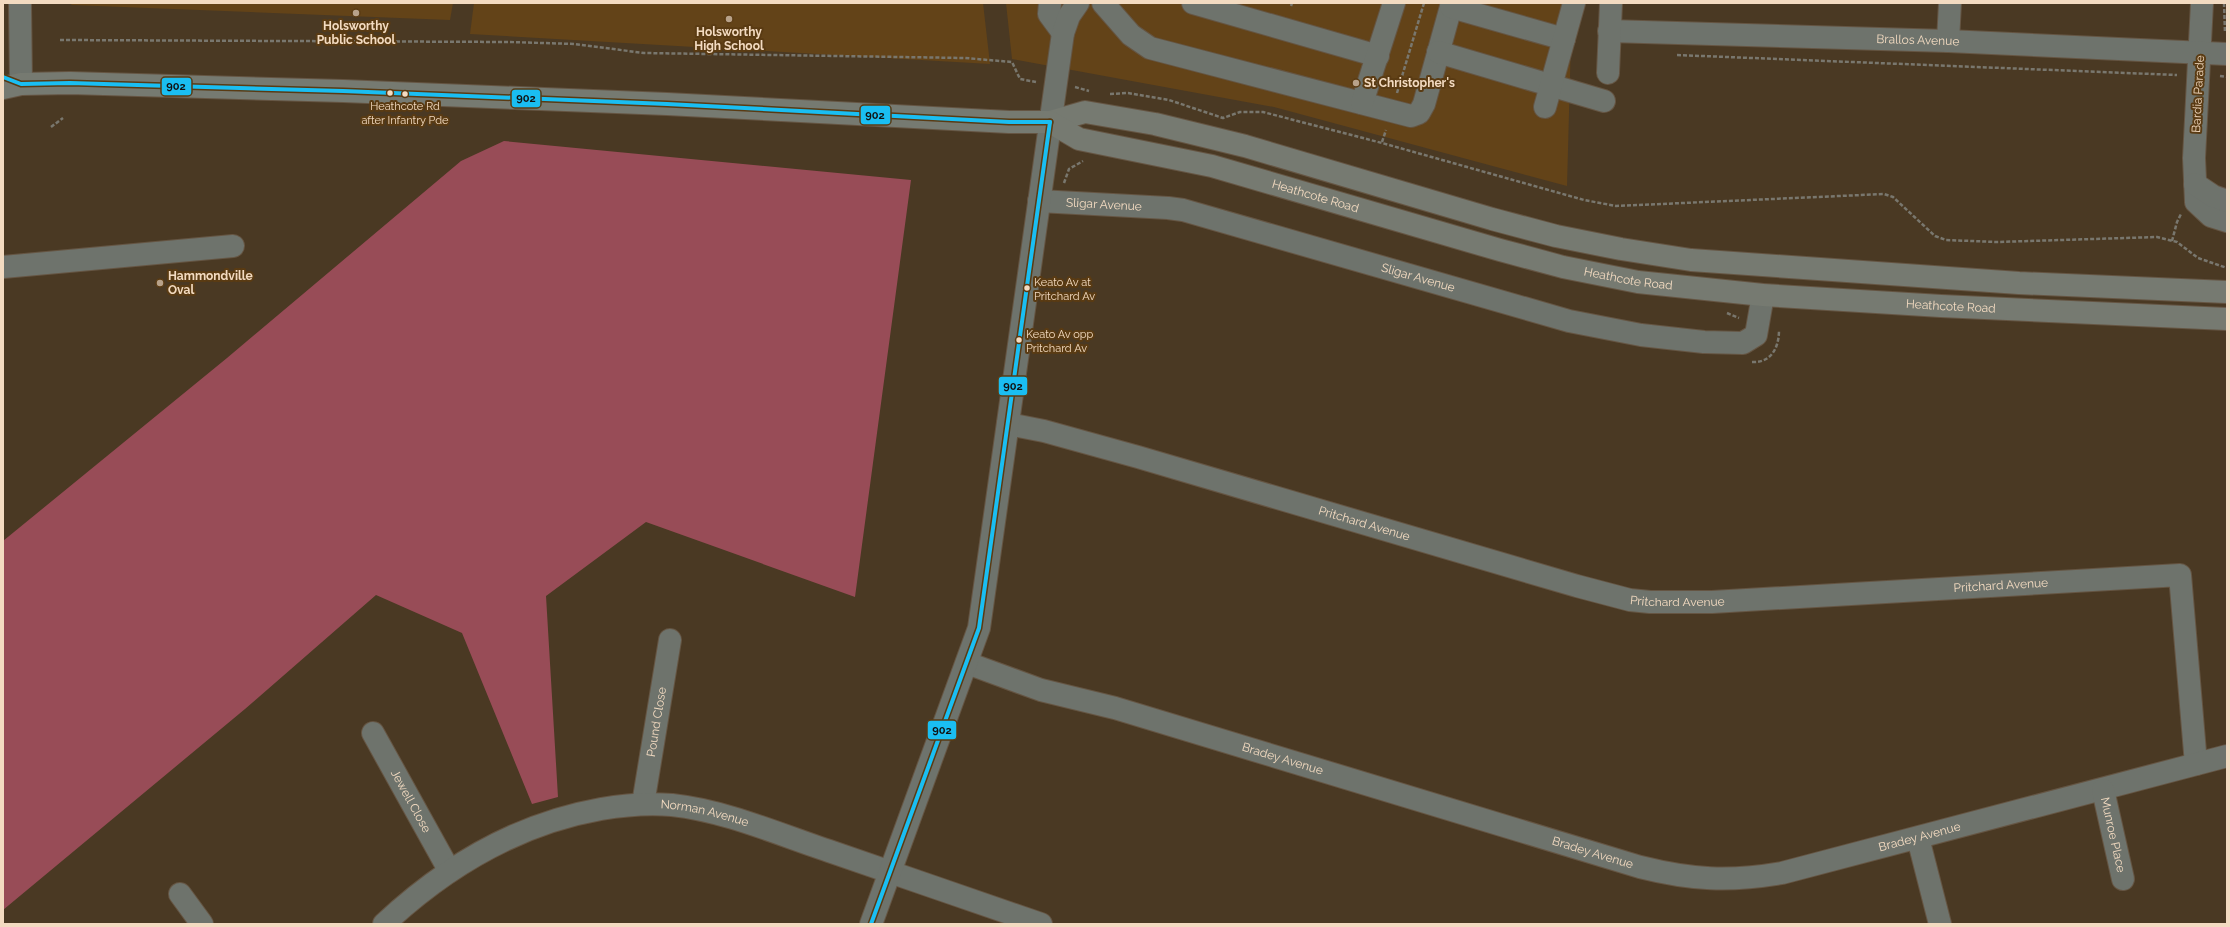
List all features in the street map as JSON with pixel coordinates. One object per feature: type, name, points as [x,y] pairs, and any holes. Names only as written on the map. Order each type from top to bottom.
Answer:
[{"type":"main road","points":[[9,83],[70,83],[335,91],[675,105],[1009,122],[1050,122],[1085,112],[1155,124],[1245,146],[1484,217],[1556,236],[1621,250],[1691,260],[2011,283],[2227,292]]},
{"type":"main road","name":"Heathcote Road","points":[[1050,122],[1079,139],[1212,166],[1534,260],[1638,282],[1763,295],[1940,306],[2227,319]]},
{"type":"street","points":[[9,83],[20,3]]},
{"type":"street","points":[[1050,3],[1049,14],[1063,33]]},
{"type":"street","points":[[871,924],[980,628],[1063,33],[1069,16],[1078,3]]},
{"type":"street","points":[[1103,3],[1130,35],[1150,48],[1411,116],[1415,116],[1422,109],[1451,5],[1564,39]]},
{"type":"street","points":[[1193,3],[1378,56]]},
{"type":"street","points":[[1362,103],[1394,3]]},
{"type":"street","points":[[1545,107],[1574,3]]},
{"type":"street","points":[[1608,73],[1611,3]]},
{"type":"street","points":[[1948,41],[1950,3]]},
{"type":"street","name":"Bardia Parade","points":[[2202,3],[2194,158],[2196,202],[2200,208],[2211,216],[2227,221]]},
{"type":"street","name":"Brallos Avenue","points":[[1609,31],[1948,41],[2227,54]]},
{"type":"street","points":[[1438,52],[1604,101]]},
{"type":"street","points":[[2195,184],[2212,196],[2227,201]]},
{"type":"street","name":"Sligar Avenue","points":[[1039,201],[1184,210],[1537,313],[1591,326],[1673,340],[1725,344],[1748,342],[1756,336],[1763,295]]},
{"type":"street","points":[[3,267],[233,246]]},
{"type":"street","name":"Pritchard Avenue","points":[[1008,424],[1044,431],[1080,441],[1577,586],[1630,600],[1650,602],[1712,602],[2180,575],[2196,764]]},
{"type":"street","name":"Pound Close","points":[[644,804],[670,640]]},
{"type":"street","name":"Bradey Avenue","points":[[967,663],[1041,690],[1115,708],[1588,852],[1675,875],[1715,880],[1758,877],[1782,873],[2103,790],[2227,756]]},
{"type":"street","name":"Jewell Close","points":[[373,733],[449,870]]},
{"type":"street","name":"Munroe Place","points":[[2103,790],[2123,879]]},
{"type":"street","name":"Norman Avenue","points":[[384,924],[426,887],[449,870],[489,846],[529,828],[583,812],[644,804],[672,805],[728,817],[1041,924]]},
{"type":"street","points":[[1918,838],[1940,924]]},
{"type":"street","points":[[180,894],[202,924]]},
{"type":"path","points":[[1382,142],[1424,3]]},
{"type":"path","points":[[60,40],[510,42],[574,44],[644,53],[965,58],[1012,62],[1020,79]]},
{"type":"path","points":[[1672,55],[2177,76]]},
{"type":"path","points":[[2220,76],[2227,77]]},
{"type":"path","points":[[1081,88],[1094,93]]},
{"type":"path","points":[[1105,94],[1128,94],[1169,100],[1223,118],[1240,112],[1263,112],[1382,142],[1584,200],[1616,206],[1884,194],[1893,197],[1935,236],[1946,240],[1997,242],[2157,237],[2177,242],[2198,258],[2227,268]]},
{"type":"path","points":[[51,127],[63,118]]},
{"type":"path","points":[[2172,241],[2177,222],[2183,210]]},
{"type":"shaded area","name":"Holsworthy Public School","points":[[69,3],[453,3],[450,20],[72,5]]},
{"type":"shaded area","name":"Holsworthy High School","points":[[474,3],[983,3],[990,64],[470,34]]},
{"type":"shaded area","name":"St Christopher's","points":[[1006,3],[1572,3],[1567,186],[1274,107],[1012,59]]},
{"type":"shaded area","points":[[504,141],[911,180],[855,597],[646,522],[546,596],[558,797],[532,804],[462,633],[376,595],[245,709],[3,910],[3,541],[227,358],[461,161]]},
{"type":"transit line","name":"902","points":[[3,77],[21,84],[70,83],[343,91],[667,104],[1009,122],[1050,122]]},
{"type":"transit line","name":"902","points":[[871,924],[979,628],[1050,122]]},
{"type":"place","name":"Holsworthy Public School","points":[[356,13]]},
{"type":"place","name":"Holsworthy High School","points":[[729,19]]},
{"type":"place","name":"St Christopher's","points":[[1356,83]]},
{"type":"place","name":"Heathcote Rd after Infantry Pde","points":[[405,94]]},
{"type":"place","name":"Hammondville Oval","points":[[160,283]]},
{"type":"place","name":"Keato Av at Pritchard Av","points":[[1027,288]]},
{"type":"place","name":"Keato Av opp Pritchard Av","points":[[1019,340]]}]
